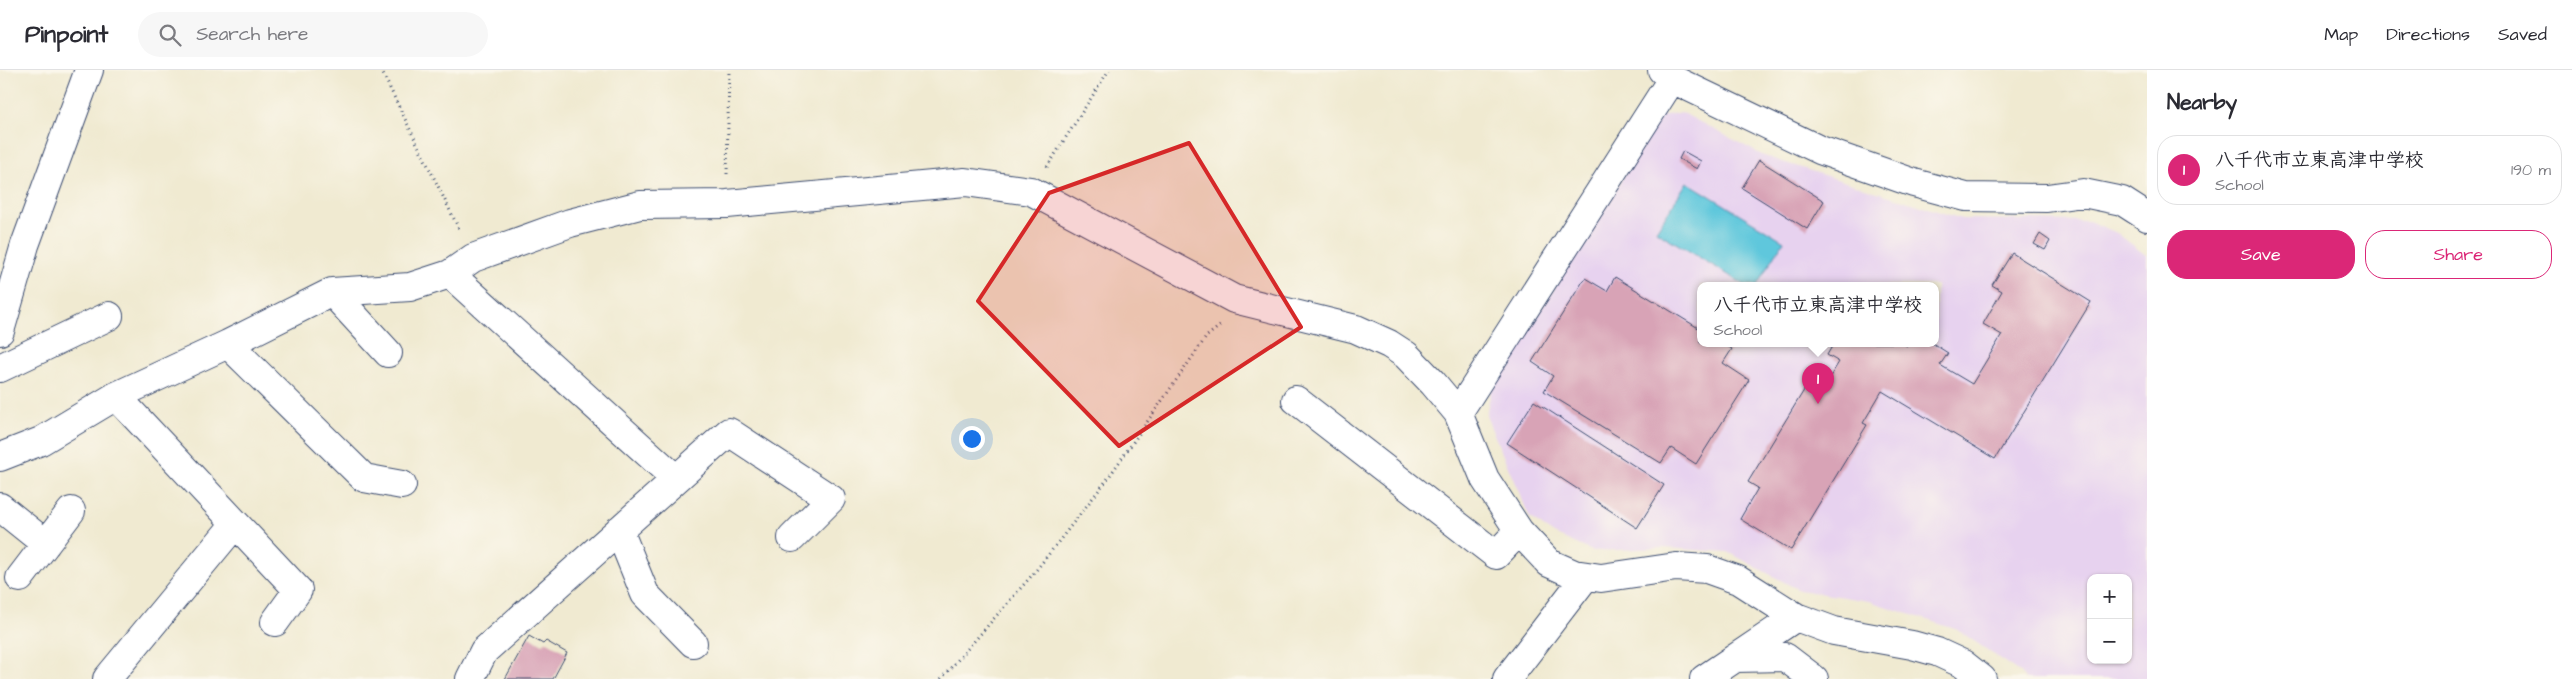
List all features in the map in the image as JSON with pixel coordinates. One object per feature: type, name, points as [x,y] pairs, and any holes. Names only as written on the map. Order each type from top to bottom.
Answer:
[{"type":"street","points":[[0,331],[25,245],[89,70]]},
{"type":"street","points":[[1458,414],[1667,75],[1820,150],[1922,185],[1966,197],[2047,198],[2082,193],[2122,201],[2147,217]]},
{"type":"street","points":[[0,457],[41,441],[116,396],[228,344],[332,292],[410,287],[450,274],[473,258],[570,223],[640,205],[727,204],[965,182],[1031,191],[1234,299],[1356,329],[1389,344],[1406,355],[1434,383],[1458,414],[1485,479],[1519,531],[1549,562],[1574,574],[1601,578],[1676,567],[1707,569],[1738,580],[1796,617],[1834,631],[1912,645],[1937,652],[1963,664],[1982,679]]},
{"type":"street","points":[[450,274],[676,479]]},
{"type":"street","points":[[332,292],[388,353]]},
{"type":"street","points":[[0,368],[109,316]]},
{"type":"street","points":[[228,344],[364,478],[402,485]]},
{"type":"street","points":[[116,396],[298,590],[275,622]]},
{"type":"street","points":[[1296,400],[1496,555],[1519,531]]},
{"type":"street","points":[[470,679],[484,652],[729,432],[831,499],[792,538]]},
{"type":"street","points":[[0,507],[46,544]]},
{"type":"street","points":[[20,578],[71,512]]},
{"type":"street","points":[[107,679],[235,524]]},
{"type":"street","points":[[619,530],[645,594],[693,643]]},
{"type":"street","points":[[1507,679],[1586,576]]},
{"type":"street","points":[[1704,679],[1796,617]]},
{"type":"street","points":[[1735,658],[1785,656],[1814,679]]},
{"type":"path","points":[[381,70],[473,258]]},
{"type":"path","points":[[727,204],[729,70]]},
{"type":"path","points":[[1031,191],[1110,70]]},
{"type":"path","points":[[941,679],[1034,573],[1094,496],[1207,336],[1250,303]]},
{"type":"highlighted area","points":[[1189,143],[1301,327],[1119,446],[978,301],[1049,193]]},
{"type":"shaded area","points":[[1681,112],[1764,156],[1962,219],[2089,221],[2117,233],[2147,256],[2147,679],[2026,679],[2019,672],[1958,630],[1869,601],[1799,590],[1728,552],[1664,548],[1592,551],[1554,534],[1530,518],[1486,416],[1491,391],[1661,116]]},
{"type":"water","points":[[1687,182],[1784,241],[1759,282],[1740,282],[1656,231]]},
{"type":"building","points":[[1683,151],[1701,161],[1697,169],[1679,159]]},
{"type":"building","points":[[1759,160],[1824,201],[1807,229],[1742,188]]},
{"type":"building","points":[[2040,234],[2050,241],[2045,250],[2034,244]]},
{"type":"building","points":[[2012,253],[2091,302],[1995,459],[1882,391],[1863,423],[1867,425],[1791,550],[1740,519],[1758,488],[1748,482],[1806,387],[1819,395],[1839,362],[1827,355],[1832,347],[1938,347],[1948,353],[1940,365],[1972,384],[2002,335],[1983,324],[2002,291],[1992,285]]},
{"type":"building","points":[[1615,277],[1697,327],[1697,347],[1729,347],[1732,349],[1723,363],[1749,380],[1696,464],[1671,448],[1661,463],[1544,391],[1553,376],[1532,362],[1585,278],[1607,291]]},
{"type":"building","points":[[1534,401],[1664,485],[1637,528],[1507,443]]},
{"type":"building","points":[[529,636],[543,644],[546,641],[567,653],[553,679],[505,679]]},
{"type":"place","name":"八千代市立東高津中学校","points":[[1818,404]]}]
